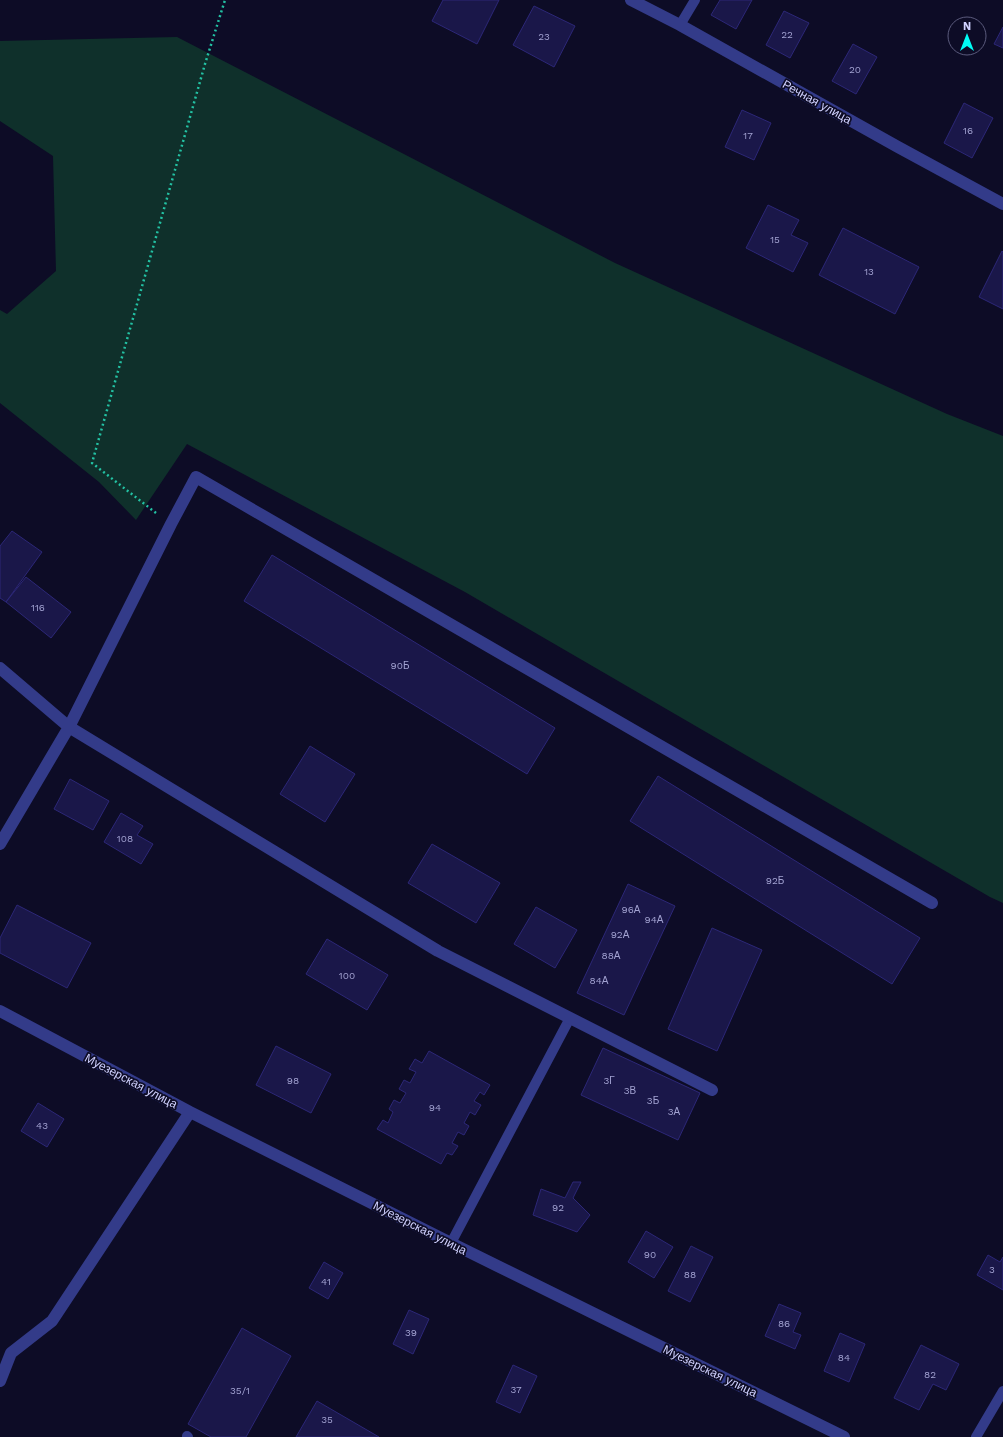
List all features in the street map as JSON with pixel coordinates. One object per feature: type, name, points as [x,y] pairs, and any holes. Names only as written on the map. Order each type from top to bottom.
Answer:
[{"type":"street","name":"Речная улица","points":[[631,0],[680,25],[1003,204]]},
{"type":"street","points":[[0,844],[69,727],[196,477],[932,903]]},
{"type":"street","points":[[0,668],[69,727],[438,951],[712,1090]]},
{"type":"street","name":"Муезерская улица","points":[[0,1011],[190,1112],[844,1437]]},
{"type":"street","points":[[0,1381],[11,1353],[52,1321],[190,1112]]},
{"type":"lane","points":[[680,25],[695,0]]},
{"type":"lane","points":[[451,1243],[570,1018]]},
{"type":"lane","points":[[976,1437],[1003,1391]]},
{"type":"path","points":[[171,524],[92,463],[224,0]]},
{"type":"green space","points":[[177,37],[615,263],[947,414],[1003,436],[1003,903],[990,897],[465,592],[187,444],[136,520],[99,482],[0,403],[0,310],[7,314],[56,271],[53,156],[0,121],[0,41]]},
{"type":"building","points":[[443,0],[499,0],[477,44],[432,21]]},
{"type":"building","points":[[720,0],[752,0],[736,29],[711,15]]},
{"type":"building","points":[[534,6],[575,26],[554,67],[513,45]]},
{"type":"building","points":[[784,11],[809,23],[790,58],[766,45]]},
{"type":"building","points":[[1003,27],[1003,48],[994,44]]},
{"type":"building","points":[[853,44],[877,57],[856,94],[832,81]]},
{"type":"building","points":[[964,103],[993,118],[972,158],[944,143]]},
{"type":"building","points":[[742,110],[771,123],[754,160],[725,147]]},
{"type":"building","points":[[768,205],[799,220],[791,235],[808,243],[793,272],[746,248]]},
{"type":"building","points":[[843,228],[919,267],[895,314],[819,275]]},
{"type":"building","points":[[1002,251],[1003,252],[1003,309],[979,297]]},
{"type":"building","points":[[12,531],[42,552],[6,602],[0,598],[0,546]]},
{"type":"building","points":[[272,555],[555,728],[527,774],[244,601]]},
{"type":"building","points":[[26,577],[71,612],[51,638],[6,602]]},
{"type":"building","points":[[310,746],[355,774],[325,822],[280,794]]},
{"type":"building","points":[[658,776],[920,938],[892,984],[630,821]]},
{"type":"building","points":[[70,779],[109,801],[93,830],[54,809]]},
{"type":"building","points":[[121,813],[143,826],[137,835],[153,844],[141,864],[104,842]]},
{"type":"building","points":[[432,844],[500,883],[476,923],[408,883]]},
{"type":"building","points":[[628,884],[675,906],[624,1015],[577,993]]},
{"type":"building","points":[[17,905],[91,943],[67,988],[0,953],[0,938]]},
{"type":"building","points":[[536,907],[577,930],[555,968],[514,944]]},
{"type":"building","points":[[712,928],[762,950],[717,1051],[668,1029]]},
{"type":"building","points":[[327,939],[388,975],[367,1010],[306,974]]},
{"type":"building","points":[[276,1046],[331,1074],[311,1113],[256,1085]]},
{"type":"building","points":[[603,1048],[700,1093],[678,1140],[581,1095]]},
{"type":"building","points":[[429,1051],[490,1085],[484,1095],[480,1092],[474,1101],[481,1105],[475,1115],[470,1112],[464,1123],[469,1126],[464,1135],[458,1132],[452,1143],[458,1146],[452,1155],[447,1153],[441,1164],[377,1129],[383,1120],[388,1123],[393,1112],[389,1109],[394,1100],[400,1103],[406,1093],[399,1089],[404,1080],[410,1083],[416,1072],[409,1069],[415,1059],[422,1063]]},
{"type":"building","points":[[38,1103],[64,1119],[47,1147],[21,1131]]},
{"type":"building","points":[[573,1182],[581,1182],[573,1198],[590,1215],[577,1232],[533,1215],[541,1189],[565,1198]]},
{"type":"building","points":[[646,1231],[673,1247],[654,1278],[628,1262]]},
{"type":"building","points":[[691,1246],[713,1257],[690,1302],[668,1291]]},
{"type":"building","points":[[988,1255],[1000,1262],[1003,1257],[1003,1290],[977,1275]]},
{"type":"building","points":[[324,1262],[343,1273],[328,1299],[309,1288]]},
{"type":"building","points":[[779,1304],[801,1313],[793,1332],[801,1335],[795,1349],[765,1336]]},
{"type":"building","points":[[409,1310],[429,1319],[413,1354],[393,1344]]},
{"type":"building","points":[[242,1328],[291,1356],[246,1437],[211,1437],[188,1424]]},
{"type":"building","points":[[840,1333],[865,1344],[849,1382],[824,1371]]},
{"type":"building","points":[[921,1345],[959,1364],[946,1390],[933,1384],[919,1410],[894,1398]]},
{"type":"building","points":[[513,1365],[537,1376],[520,1413],[496,1402]]},
{"type":"building","points":[[317,1401],[379,1437],[296,1437]]}]
